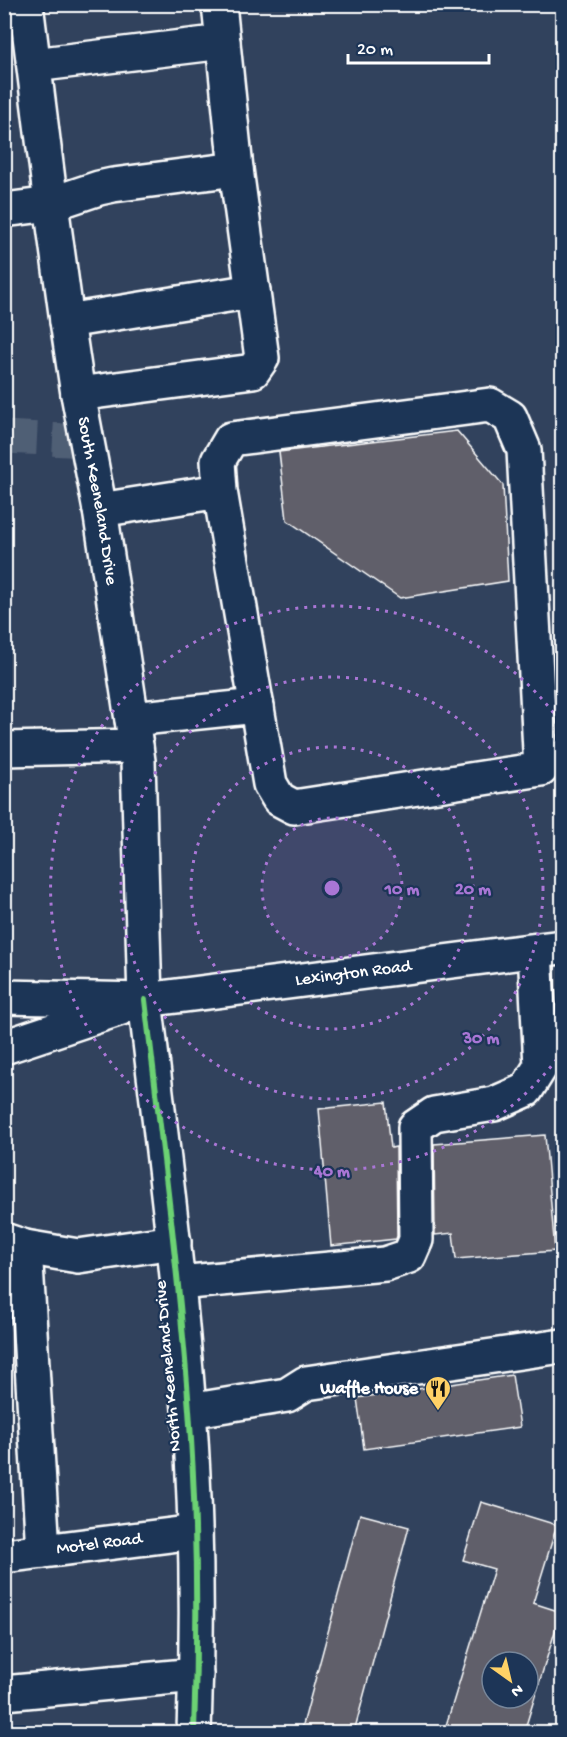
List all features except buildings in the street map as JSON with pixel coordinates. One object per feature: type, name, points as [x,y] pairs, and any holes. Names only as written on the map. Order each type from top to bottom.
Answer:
[{"type":"main road","name":"South Keeneland Drive","points":[[26,4],[67,321],[100,510],[138,761],[145,1000]]},
{"type":"main road","points":[[78,394],[253,371],[262,358],[236,169],[219,4]]},
{"type":"main road","points":[[34,65],[223,42]]},
{"type":"main road","points":[[4,210],[51,204],[106,187],[236,169]]},
{"type":"main road","points":[[67,321],[253,291]]},
{"type":"main road","points":[[490,405],[510,417],[524,450],[552,766],[294,807],[279,799],[270,784],[256,706],[220,490],[218,461],[231,439],[490,405]]},
{"type":"main road","points":[[100,510],[220,490]]},
{"type":"main road","points":[[4,749],[134,733],[256,706]]},
{"type":"main road","points":[[178,1283],[385,1264],[409,1256],[416,1240],[415,1127],[434,1114],[494,1104],[526,1090],[541,1066],[549,949]]},
{"type":"main road","name":"Lexington Road","points":[[4,997],[145,1000],[549,949]]},
{"type":"main road","name":"Lexington Road","points":[[4,1047],[145,1000]]},
{"type":"main road","name":"North Keeneland Drive","points":[[145,1000],[174,1242],[189,1412],[195,1532],[194,1732]]},
{"type":"main road","points":[[43,1551],[15,1244],[78,1256],[174,1242]]},
{"type":"main road","points":[[189,1412],[288,1395],[306,1383],[562,1346]]},
{"type":"main road","name":"Motel Road","points":[[4,1556],[195,1532]]},
{"type":"main road","points":[[4,1693],[196,1675]]},
{"type":"tunnel","points":[[4,437],[86,441]]},
{"type":"cycle path","points":[[145,1000],[175,1256],[189,1410],[196,1571],[194,1732]]},
{"type":"place","name":"Waffle House","points":[[438,1412]]}]
